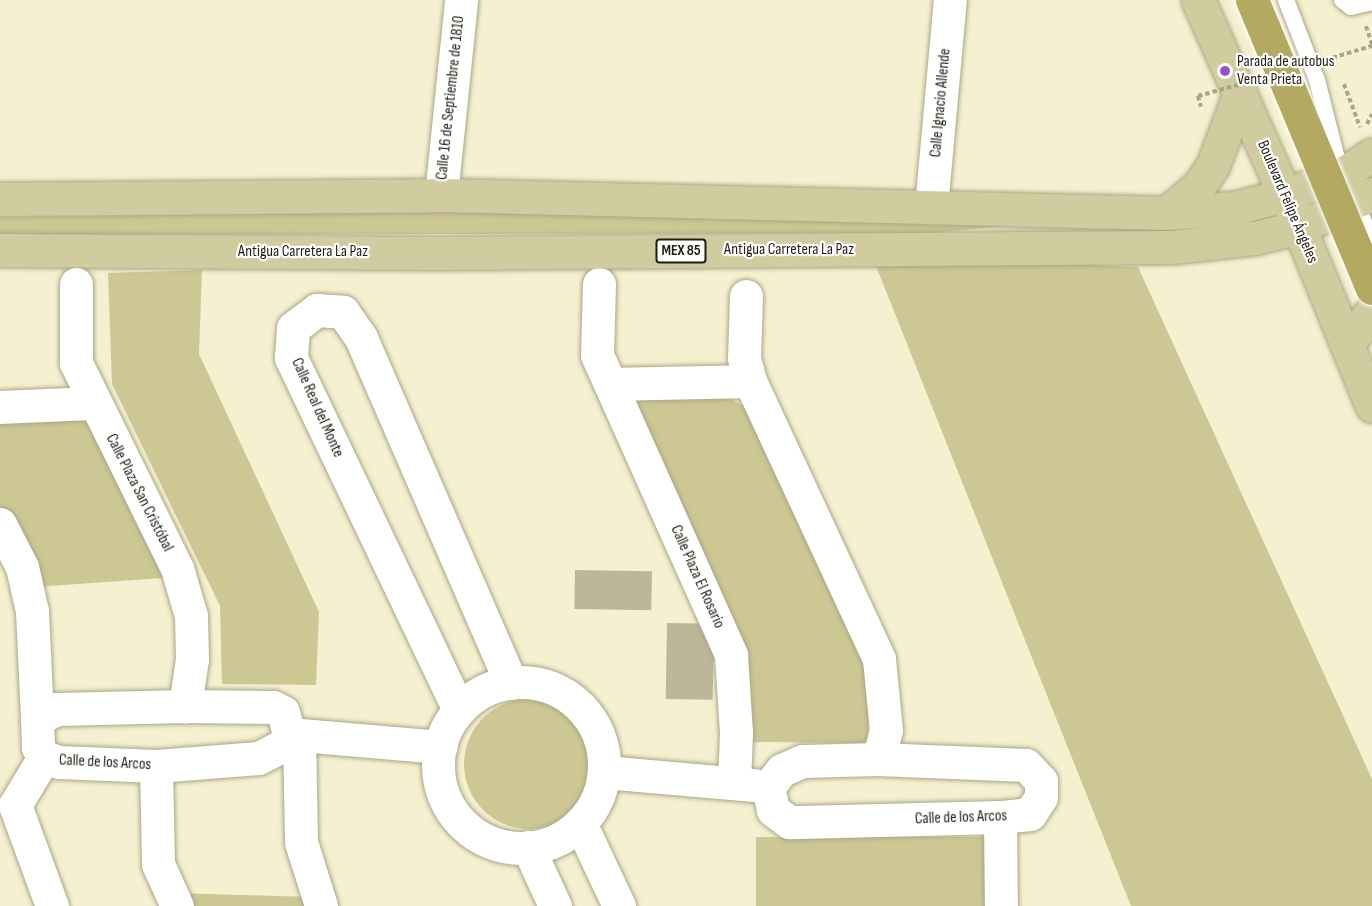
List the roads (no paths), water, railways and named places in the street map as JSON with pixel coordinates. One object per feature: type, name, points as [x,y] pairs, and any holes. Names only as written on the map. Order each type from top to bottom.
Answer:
[{"type":"highway","points":[[1252,0],[1372,288]]},
{"type":"main road","name":"Boulevard Felipe Ángeles","points":[[1198,0],[1299,227],[1372,406]]},
{"type":"main road","points":[[1167,213],[1198,186],[1214,165],[1240,93]]},
{"type":"main road","points":[[0,199],[441,195],[1167,213],[1235,208],[1285,195],[1340,164],[1372,155]]},
{"type":"main road","name":"Antigua Carretera La Paz","points":[[0,250],[436,253],[1172,247],[1254,238],[1299,227],[1364,199]]},
{"type":"main road","points":[[1347,345],[1372,311]]},
{"type":"street","name":"Calle 16 de Septiembre de 1810","points":[[441,195],[461,0]]},
{"type":"street","name":"Calle Ignacio Allende","points":[[931,207],[950,0]]},
{"type":"street","name":"Calle Plaza San Cristóbal","points":[[76,284],[76,363],[93,403],[177,568],[191,616],[192,659],[185,706]]},
{"type":"street","name":"Calle Plaza El Rosario","points":[[600,284],[597,354],[731,655],[736,733],[734,782]]},
{"type":"street","points":[[746,296],[744,358],[750,381],[879,659],[886,730],[878,759]]},
{"type":"street","name":"Calle Real del Monte","points":[[459,710],[291,357],[293,328],[316,310],[343,312],[361,338],[512,683]]},
{"type":"street","points":[[610,384],[750,381]]},
{"type":"street","points":[[0,406],[93,403]]},
{"type":"street","name":"Calle de los Arcos","points":[[0,524],[22,567],[32,611],[37,740],[44,757],[59,762],[156,766],[258,758],[279,749],[294,735]]},
{"type":"street","points":[[512,683],[536,683],[559,691],[579,705],[594,724],[603,747],[604,772],[592,808],[580,823],[547,844],[528,847],[490,842],[458,820],[441,786],[440,747],[459,710],[473,697],[512,683]]},
{"type":"street","points":[[37,719],[57,709],[185,706],[273,707],[283,712],[294,735],[301,842],[321,906]]},
{"type":"street","points":[[294,735],[440,747]]},
{"type":"street","points":[[44,757],[8,805],[52,906]]},
{"type":"street","name":"Calle de los Arcos","points":[[878,759],[1026,765],[1041,781],[1041,797],[1030,814],[1000,817],[789,822],[773,810],[768,787],[782,770],[802,761],[878,759]]},
{"type":"street","points":[[156,766],[158,864],[177,906]]},
{"type":"street","points":[[604,772],[734,782],[768,787]]},
{"type":"street","points":[[1000,817],[1001,906]]},
{"type":"street","points":[[580,823],[619,906]]},
{"type":"street","points":[[528,847],[555,906]]},
{"type":"lane","points":[[1268,0],[1340,164],[1364,199],[1372,241]]},
{"type":"lane","points":[[1286,0],[1317,80],[1340,164]]},
{"type":"lane","points":[[1342,0],[1352,7],[1372,2]]},
{"type":"place","name":"Parada de autobus Venta Prieta","points":[[1225,71]]}]
